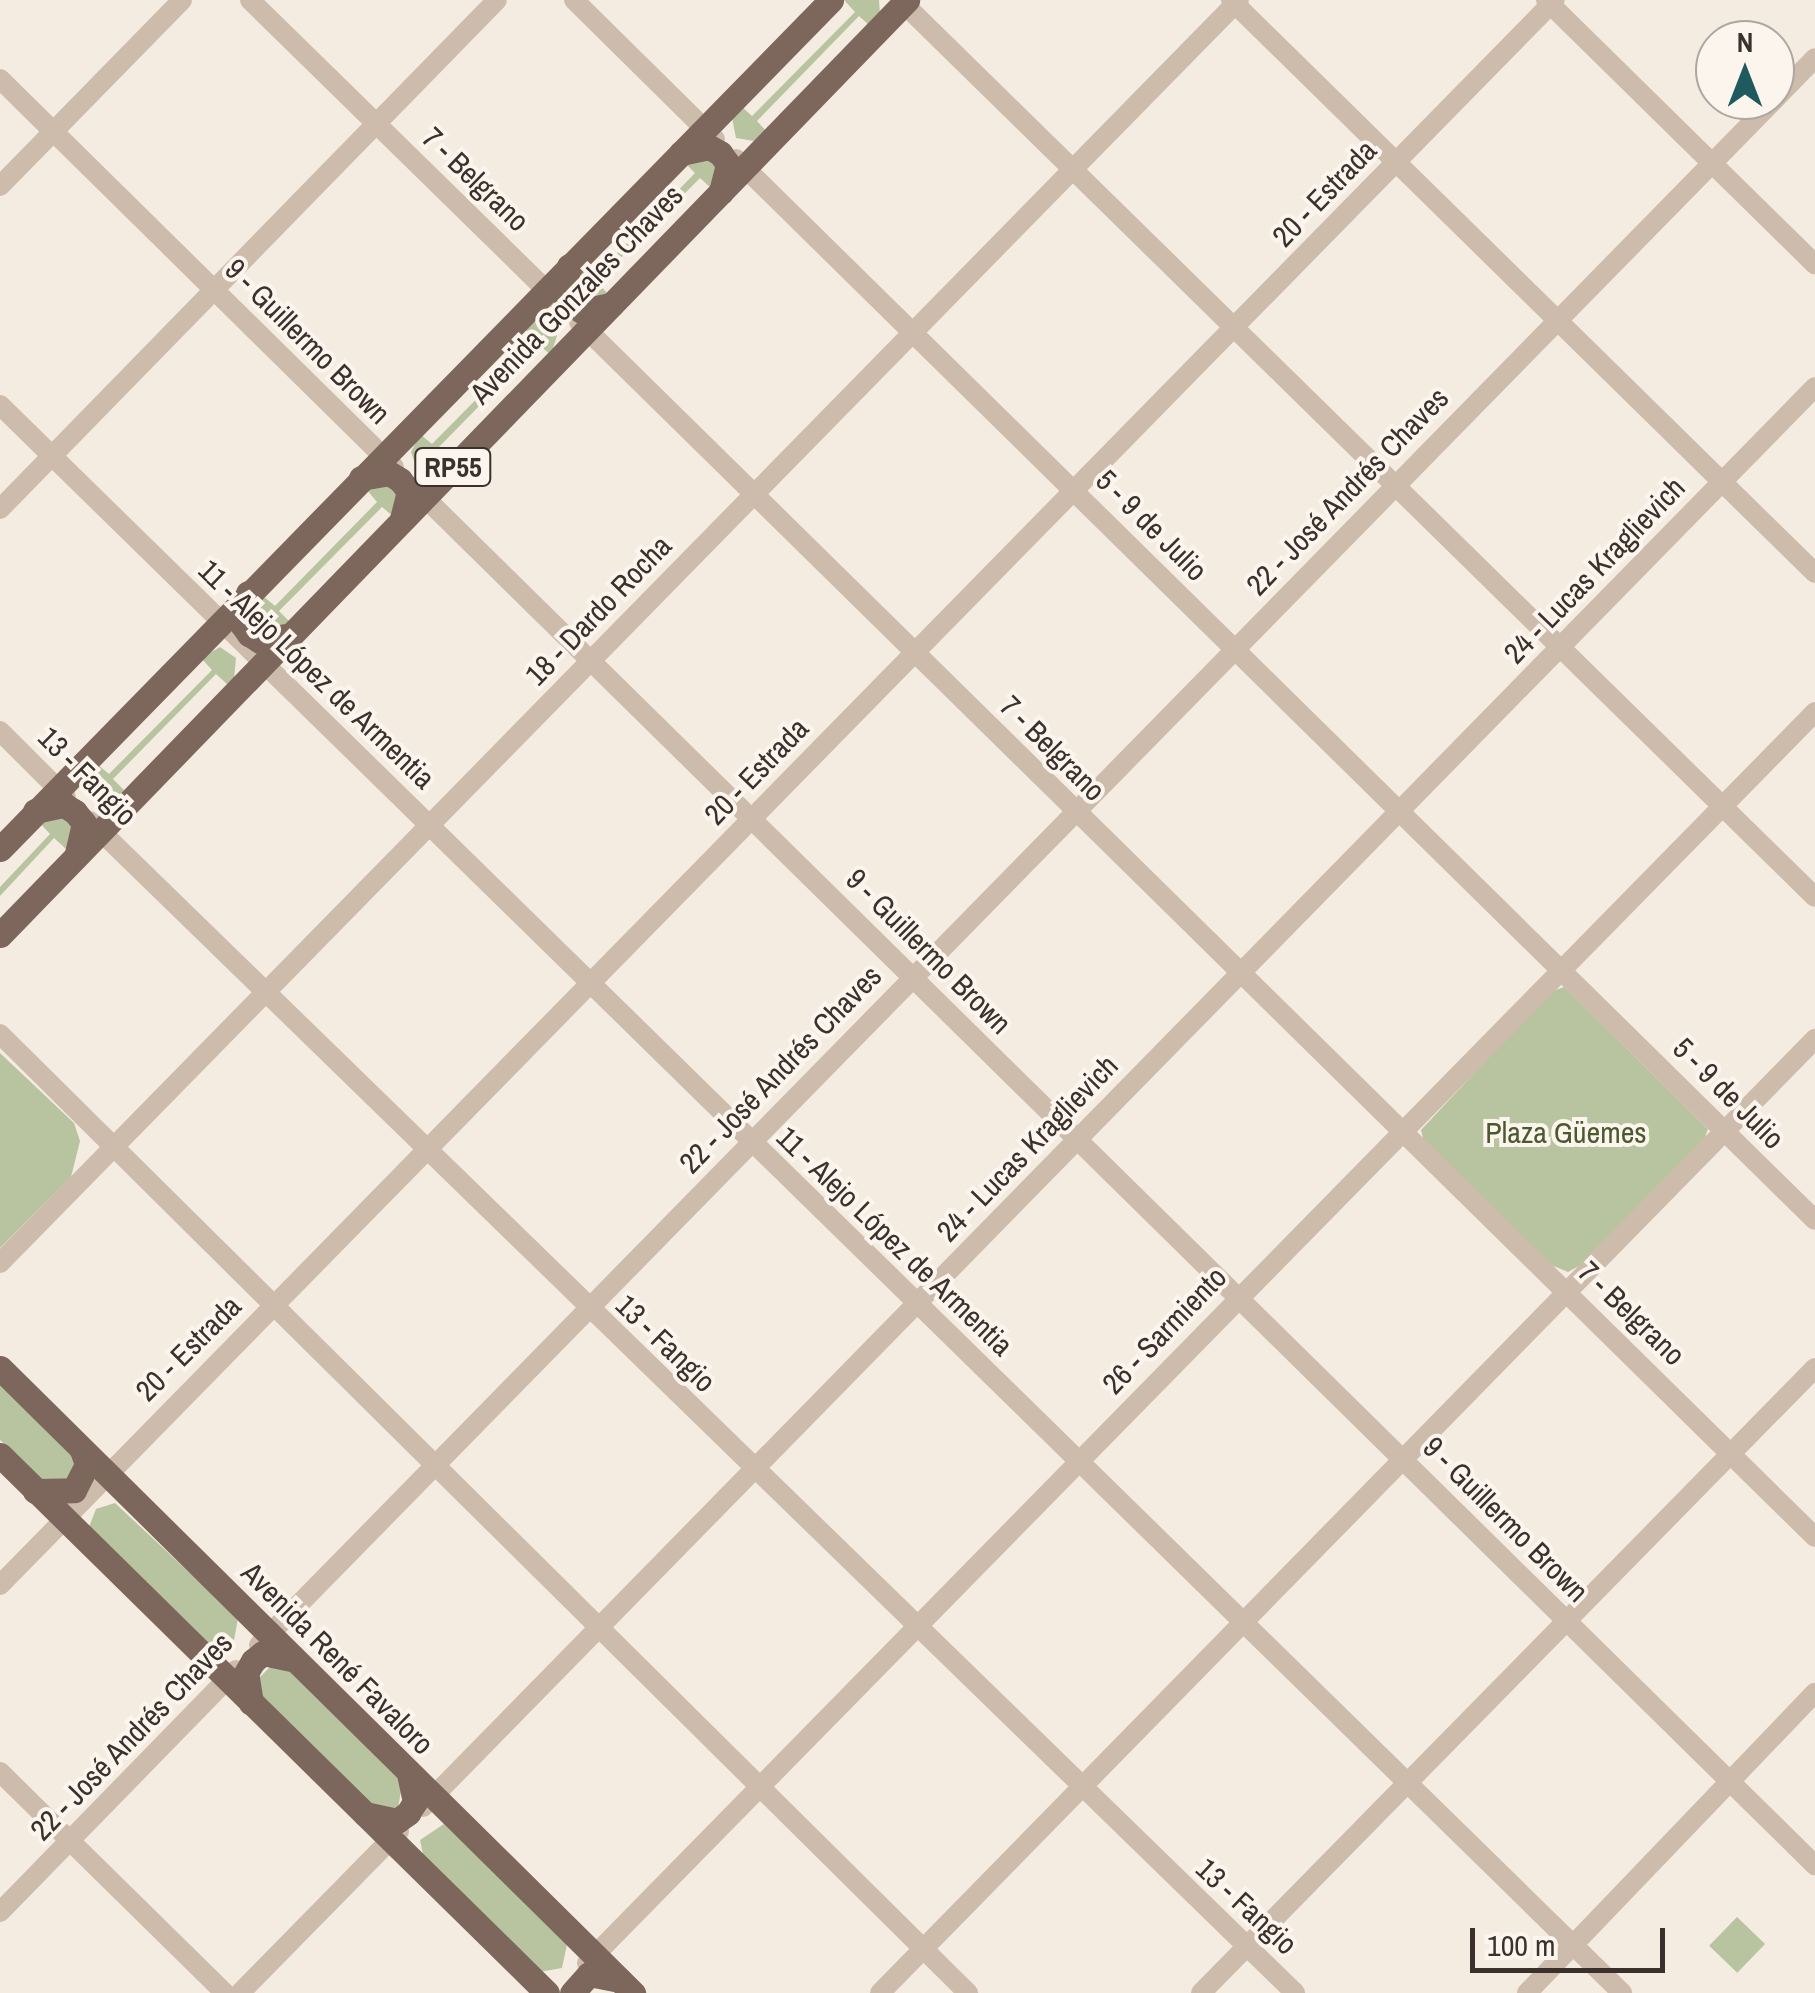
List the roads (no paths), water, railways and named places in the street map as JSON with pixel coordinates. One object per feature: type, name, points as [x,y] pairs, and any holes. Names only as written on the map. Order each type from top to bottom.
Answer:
[{"type":"main road","name":"Avenida Gonzales Chaves","points":[[0,848],[831,0]]},
{"type":"main road","name":"Avenida Gonzales Chaves","points":[[0,935],[904,1]]},
{"type":"main road","points":[[680,153],[709,147],[720,154],[728,164],[721,192]]},
{"type":"main road","points":[[569,266],[563,293],[572,304],[582,310],[611,305]]},
{"type":"main road","points":[[360,478],[389,474],[400,480],[409,491],[402,519]]},
{"type":"main road","points":[[248,593],[240,623],[249,634],[260,641],[290,634]]},
{"type":"main road","points":[[35,811],[64,806],[75,812],[84,823],[77,853]]},
{"type":"main road","name":"Avenida René Favaloro","points":[[0,1368],[626,1986]]},
{"type":"main road","points":[[35,1491],[74,1490],[87,1464],[82,1450]]},
{"type":"main road","points":[[0,1455],[547,1993]]},
{"type":"main road","points":[[251,1703],[246,1673],[253,1661],[263,1653],[292,1659]]},
{"type":"main road","points":[[365,1814],[397,1821],[408,1813],[414,1802],[409,1774]]},
{"type":"main road","points":[[572,1993],[589,1974],[626,1986]]},
{"type":"street","points":[[0,186],[182,0]]},
{"type":"street","name":"7 - Belgrano","points":[[250,0],[1815,1537]]},
{"type":"street","points":[[0,509],[497,0]]},
{"type":"street","name":"5 - 9 de Julio","points":[[574,0],[1815,1220]]},
{"type":"street","points":[[904,1],[1815,898]]},
{"type":"street","points":[[1235,1],[1815,573]]},
{"type":"street","name":"18 - Dardo Rocha","points":[[0,1263],[1235,1]]},
{"type":"street","points":[[1551,2],[1815,264]]},
{"type":"street","name":"20 - Estrada","points":[[0,1584],[1551,2]]},
{"type":"street","name":"22 - José Andrés Chaves","points":[[1795,78],[1815,58]]},
{"type":"street","name":"9 - Guillermo Brown","points":[[0,79],[1815,1865]]},
{"type":"street","name":"22 - José Andrés Chaves","points":[[0,1912],[1754,120]]},
{"type":"street","name":"24 - Lucas Kraglievich","points":[[240,1993],[1815,387]]},
{"type":"street","name":"11 - Alejo López de Armentia","points":[[0,405],[1622,1993]]},
{"type":"street","name":"26 - Sarmiento","points":[[559,1993],[1402,1130],[1564,973],[1815,712]]},
{"type":"street","name":"13 - Fangio","points":[[0,731],[1079,1790],[1295,1993]]},
{"type":"street","points":[[0,1034],[271,1308],[968,1993]]},
{"type":"street","points":[[880,1993],[1815,1039]]},
{"type":"street","points":[[1201,1993],[1815,1368]]},
{"type":"street","points":[[1528,1993],[1815,1693]]},
{"type":"street","points":[[1732,1784],[1815,1708]]},
{"type":"street","points":[[0,1772],[225,1993]]},
{"type":"park label","name":"Plaza Güemes","points":[[1566,1132]]}]
